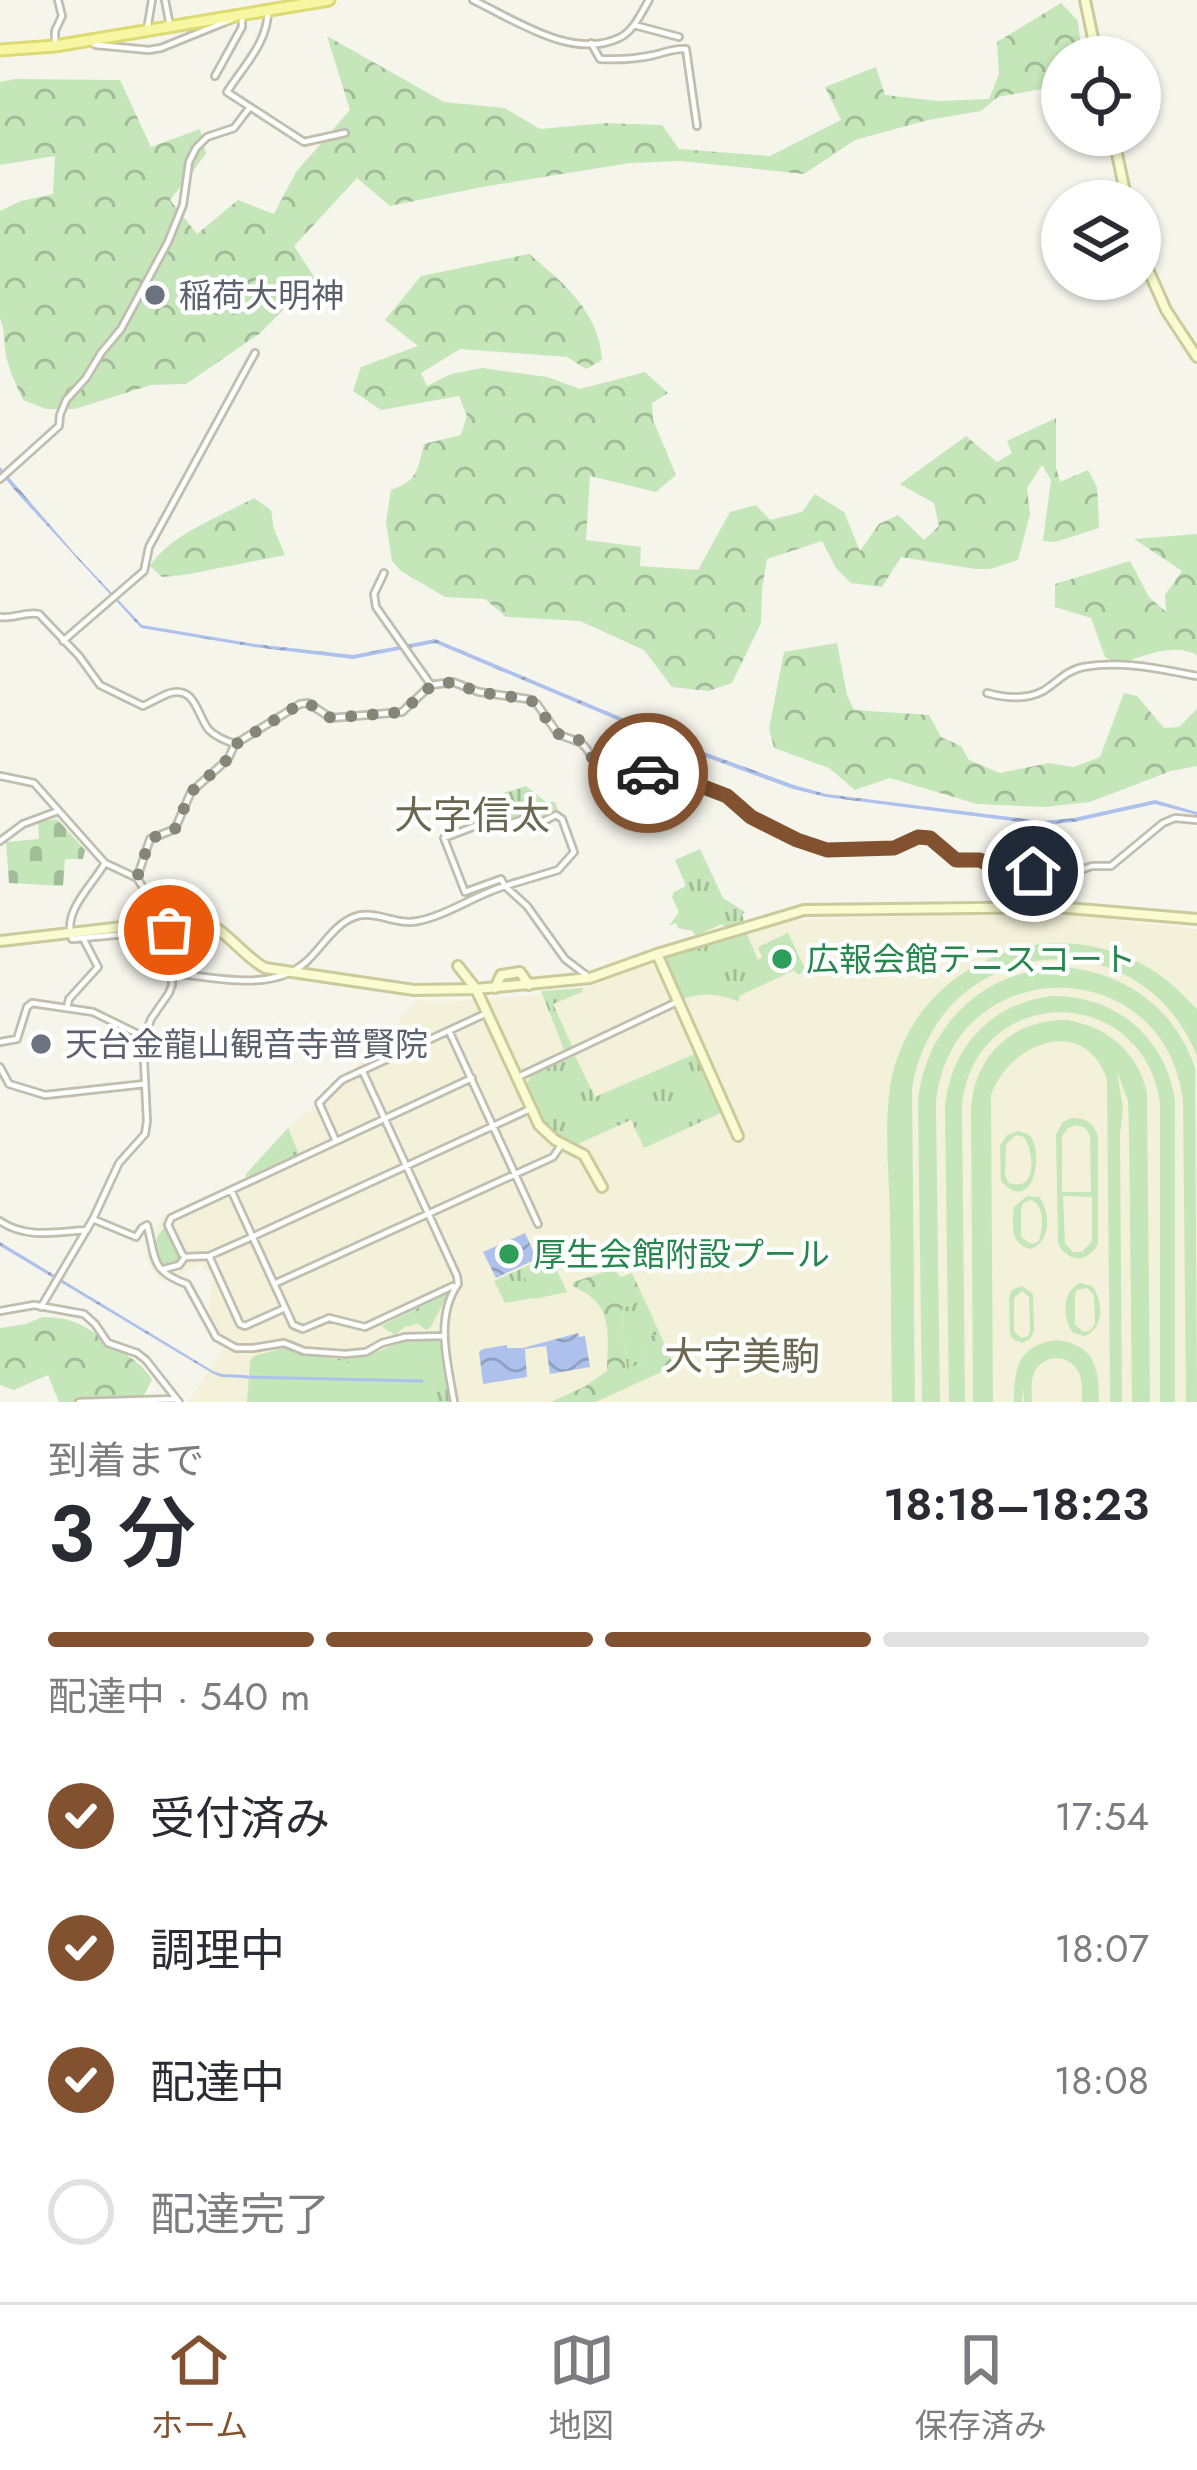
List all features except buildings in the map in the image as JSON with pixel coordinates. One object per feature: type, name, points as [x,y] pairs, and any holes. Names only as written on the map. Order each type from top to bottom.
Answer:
[{"type":"main road","points":[[0,50],[56,46],[329,0]]},
{"type":"street","points":[[56,46],[55,31],[62,16],[58,0]]},
{"type":"street","points":[[147,30],[152,0]]},
{"type":"street","points":[[165,0],[170,26]]},
{"type":"street","points":[[473,0],[578,46],[620,38],[649,0]]},
{"type":"street","points":[[1084,0],[1092,36]]},
{"type":"street","points":[[268,10],[263,39],[227,92],[304,142],[345,133]]},
{"type":"street","points":[[88,40],[96,45],[149,50],[224,25],[246,12]]},
{"type":"street","points":[[214,76],[246,12]]},
{"type":"street","points":[[634,25],[679,37]]},
{"type":"street","points":[[592,43],[600,59],[624,61],[679,46],[686,49],[697,126]]},
{"type":"street","points":[[0,479],[59,426],[66,400],[121,329],[176,226],[196,148],[206,137],[234,128],[250,107]]},
{"type":"street","points":[[1161,299],[1197,357]]},
{"type":"street","points":[[63,641],[144,571],[149,547],[255,353]]},
{"type":"street","points":[[384,572],[374,594],[376,607],[431,686]]},
{"type":"street","points":[[0,617],[39,614],[79,656],[91,676],[112,692],[143,706],[181,692],[191,697],[207,728],[236,744]]},
{"type":"street","points":[[987,693],[1024,697],[1043,691],[1063,674],[1106,664],[1197,676]]},
{"type":"street","points":[[137,878],[150,839],[175,829],[191,792],[228,759],[236,744],[300,704],[308,703],[331,718],[391,715],[402,712],[431,686],[453,682],[478,692],[524,697],[537,704],[558,734],[578,739],[594,761],[701,786],[727,796],[751,817],[827,850],[894,848],[918,837],[930,838],[956,860],[980,860],[1004,873],[1075,872],[1111,866],[1163,823],[1175,818],[1197,820]]},
{"type":"street","points":[[0,776],[34,783],[105,863],[137,878],[172,939],[170,994],[151,1019],[142,1048],[145,1134],[119,1163],[93,1220],[41,1306]]},
{"type":"street","points":[[0,842],[36,818],[58,811]]},
{"type":"street","points":[[172,973],[236,980],[282,978],[294,973],[346,920],[364,914],[396,922],[418,921],[558,870],[574,853],[562,819],[556,815],[538,824],[530,817],[487,831],[478,825],[444,838],[464,892]]},
{"type":"street","points":[[105,863],[72,913],[68,926],[72,939],[169,930]]},
{"type":"street","points":[[460,903],[464,892],[501,879],[534,914],[565,958],[590,978]]},
{"type":"street","points":[[0,941],[203,921],[222,930],[256,963],[277,971],[414,990],[476,989],[590,978],[804,910],[1056,907],[1197,919]]},
{"type":"street","points":[[67,1008],[69,999],[98,968],[83,940]]},
{"type":"street","points":[[657,954],[739,1136]]},
{"type":"street","points":[[458,966],[476,989],[544,1132],[584,1155],[602,1187]]},
{"type":"street","points":[[516,1078],[679,1001]]},
{"type":"street","points":[[0,1042],[17,1039],[29,1004],[92,1012],[144,1037]]},
{"type":"street","points":[[336,1141],[320,1103],[342,1080],[487,1013]]},
{"type":"street","points":[[449,1031],[538,1224]]},
{"type":"street","points":[[0,1067],[9,1084],[45,1095],[145,1084]]},
{"type":"street","points":[[363,1072],[458,1284]]},
{"type":"street","points":[[185,1257],[168,1225],[171,1218],[472,1078]]},
{"type":"street","points":[[185,1257],[209,1256],[252,1238],[532,1108]]},
{"type":"street","points":[[274,1284],[553,1157],[562,1144]]},
{"type":"street","points":[[231,1190],[293,1325],[303,1329],[329,1318],[365,1327],[458,1284]]},
{"type":"street","points":[[93,1220],[136,1237],[147,1226],[154,1262],[171,1278],[187,1284],[216,1337],[236,1348],[284,1343],[304,1351],[344,1354],[366,1352],[394,1339],[444,1336]]},
{"type":"street","points":[[0,1221],[14,1230],[39,1234],[87,1230]]},
{"type":"street","points":[[209,1256],[240,1324],[285,1308]]},
{"type":"street","points":[[164,1269],[179,1265],[185,1257]]},
{"type":"street","points":[[454,1402],[444,1336],[445,1318],[458,1284]]},
{"type":"street","points":[[0,1311],[41,1306],[84,1314],[108,1343],[137,1352],[146,1360],[178,1401]]},
{"type":"street","points":[[79,1402],[178,1401]]},
{"type":"shaded area","points":[[1084,916],[1197,929],[1197,1402],[189,1402],[227,1342],[205,1329],[213,1278],[199,1265],[177,1280],[158,1280],[146,1257],[162,1216],[243,1178],[418,1000],[567,993],[657,954],[744,927],[795,920]]},
{"type":"green space","points":[[1061,3],[1078,21],[1080,36],[1041,36],[1041,89],[998,97],[981,111],[855,140],[804,174],[681,161],[630,163],[390,206],[357,178],[294,246],[315,278],[259,334],[186,384],[151,385],[75,409],[46,409],[23,400],[10,369],[0,319],[0,211],[53,194],[55,156],[0,165],[0,82],[120,80],[151,147],[200,129],[206,154],[170,200],[197,234],[238,200],[274,214],[296,172],[350,110],[327,36],[444,102],[504,108],[540,129],[605,123],[662,125],[679,149],[770,156],[841,120],[825,87],[876,67],[885,95],[938,101],[989,99],[999,74],[997,42]]},
{"type":"green space","points":[[529,254],[587,313],[602,360],[586,369],[567,357],[460,349],[421,373],[427,386],[451,374],[482,368],[547,377],[580,389],[645,372],[668,393],[652,403],[653,420],[676,475],[656,492],[590,476],[586,540],[641,547],[640,566],[698,570],[730,512],[756,505],[770,520],[802,512],[815,494],[844,512],[860,551],[879,524],[898,515],[924,540],[939,526],[934,503],[900,484],[966,436],[997,462],[1012,453],[1007,441],[1056,418],[1060,482],[1088,470],[1097,487],[1099,528],[1055,542],[1043,541],[1051,480],[1042,465],[1027,488],[1030,514],[1018,560],[975,569],[901,557],[882,587],[851,583],[836,568],[822,541],[767,559],[761,623],[732,683],[708,691],[672,687],[644,650],[580,621],[506,617],[485,599],[445,597],[392,561],[386,522],[391,490],[412,478],[424,444],[461,435],[467,416],[459,396],[381,410],[353,391],[361,367],[418,346],[385,320],[421,276]]},
{"type":"green space","points":[[254,498],[271,510],[285,555],[162,577],[150,566],[184,535]]},
{"type":"green space","points":[[1197,534],[1197,655],[1168,650],[1119,664],[1105,657],[1091,618],[1055,607],[1055,584],[1130,561],[1149,597],[1166,612],[1165,595],[1182,571],[1134,539]]},
{"type":"green space","points":[[837,643],[854,710],[929,715],[941,737],[961,746],[969,760],[1000,773],[1049,763],[1074,767],[1100,757],[1124,693],[1137,696],[1164,728],[1179,727],[1197,709],[1197,766],[1090,802],[1044,807],[977,804],[890,778],[855,790],[829,768],[774,748],[769,729],[784,652]]},
{"type":"green space","points":[[526,786],[546,802],[555,802],[559,813],[538,824],[530,817],[513,822],[503,793]]},
{"type":"green space","points":[[57,819],[85,850],[83,859],[65,859],[63,886],[9,883],[6,842],[39,839],[38,822]]},
{"type":"green space","points":[[700,849],[723,898],[745,912],[744,921],[726,928],[722,924],[696,936],[676,923],[669,926],[679,912],[674,892],[686,886],[675,860]]},
{"type":"green space","points":[[744,927],[758,960],[762,957],[759,947],[788,933],[806,971],[798,974],[794,970],[739,996],[739,1002],[709,995],[679,1001],[657,954]]},
{"type":"green space","name":"広報会館テニスコート","points":[[788,933],[806,971],[798,974],[794,970],[773,980],[758,948]]},
{"type":"green space","points":[[1050,943],[1113,952],[1169,982],[1197,1009],[1197,1056],[1169,1009],[1131,978],[1088,962],[1042,960],[997,973],[958,998],[929,1037],[912,1089],[915,1402],[892,1402],[887,1119],[897,1058],[909,1031],[945,987],[993,957]]},
{"type":"green space","points":[[1072,968],[1113,979],[1148,1000],[1176,1030],[1195,1068],[1197,1402],[1186,1402],[1183,1101],[1168,1051],[1139,1015],[1100,994],[1058,988],[1015,995],[978,1017],[950,1054],[936,1104],[940,1402],[922,1402],[918,1103],[923,1073],[948,1023],[967,1003],[1015,976]]},
{"type":"green space","points":[[583,988],[553,1004],[573,1048],[565,1052],[541,991]]},
{"type":"green space","points":[[1052,996],[1097,1003],[1117,1012],[1149,1040],[1170,1078],[1175,1101],[1175,1402],[1160,1402],[1160,1102],[1147,1062],[1123,1034],[1092,1018],[1059,1012],[1025,1019],[996,1036],[973,1065],[962,1105],[965,1402],[949,1402],[945,1108],[949,1086],[965,1048],[993,1018],[1030,1000]]},
{"type":"green space","points":[[1067,1020],[1095,1028],[1118,1043],[1136,1064],[1147,1091],[1150,1402],[1132,1402],[1128,1101],[1117,1072],[1123,1108],[1122,1402],[1110,1402],[1107,1079],[1082,1046],[1065,1041],[1047,1043],[1013,1061],[991,1095],[993,1402],[973,1402],[974,1090],[988,1057],[1000,1044],[1030,1026]]},
{"type":"green space","points":[[697,1053],[723,1112],[644,1148],[631,1120],[578,1144],[566,1139],[546,1123],[528,1090],[531,1076],[575,1056],[595,1097]]},
{"type":"green space","points":[[1086,1120],[1098,1137],[1098,1244],[1089,1255],[1078,1258],[1058,1243],[1056,1135],[1063,1122]],"holes":[[[1077,1125],[1090,1135],[1091,1192],[1062,1192],[1062,1136]],[[1063,1196],[1092,1197],[1092,1241],[1082,1252],[1073,1252],[1065,1243]]]},
{"type":"green space","points":[[288,1128],[300,1157],[247,1183],[246,1174]]},
{"type":"green space","points":[[1019,1131],[1034,1142],[1036,1165],[1029,1186],[1022,1191],[1001,1181],[1000,1146],[1007,1135]],"holes":[[[1016,1135],[1024,1137],[1030,1152],[1029,1177],[1018,1185],[1009,1183],[1006,1144]]]},
{"type":"green space","points":[[1027,1196],[1039,1197],[1043,1203],[1045,1234],[1037,1246],[1030,1249],[1016,1238],[1014,1207]],"holes":[[[1023,1203],[1036,1203],[1042,1224],[1038,1242],[1031,1244],[1021,1237],[1021,1209]]]},
{"type":"green space","points":[[165,1227],[180,1260],[167,1268],[161,1265],[156,1245]]},
{"type":"green space","points":[[550,1256],[567,1292],[505,1303],[494,1281]]},
{"type":"green space","points":[[550,1256],[567,1292],[534,1299],[521,1269]]},
{"type":"green space","points":[[613,1269],[621,1277],[632,1273],[644,1299],[621,1309],[627,1369],[642,1363],[651,1336],[660,1334],[674,1366],[596,1402],[551,1402],[607,1371],[602,1310],[572,1286]]},
{"type":"green space","points":[[1080,1283],[1092,1286],[1099,1299],[1099,1321],[1096,1327],[1085,1336],[1073,1333],[1067,1320],[1067,1298]],"holes":[[[1087,1288],[1094,1295],[1095,1323],[1084,1332],[1075,1325],[1075,1295]]]},
{"type":"green space","points":[[1022,1286],[1033,1294],[1034,1331],[1022,1343],[1010,1334],[1012,1290]],"holes":[[[1022,1291],[1029,1297],[1030,1331],[1021,1338],[1014,1331],[1014,1298]]]},
{"type":"green space","points":[[449,1293],[426,1330],[417,1323],[395,1335],[381,1326]]},
{"type":"green space","points":[[644,1299],[660,1334],[651,1337],[642,1363],[627,1370],[621,1309]]},
{"type":"green space","points":[[42,1317],[77,1323],[136,1362],[152,1379],[141,1402],[59,1402],[48,1375],[14,1390],[0,1385],[0,1328]]},
{"type":"green space","points":[[409,1339],[443,1342],[450,1402],[247,1402],[254,1356],[291,1346],[320,1357],[350,1358]]},
{"type":"green space","points":[[1057,1340],[1080,1347],[1092,1360],[1099,1402],[1082,1402],[1078,1371],[1069,1361],[1056,1358],[1044,1361],[1035,1371],[1032,1402],[1024,1402],[1023,1387],[1022,1402],[1014,1402],[1021,1360],[1034,1347]]},
{"type":"green space","points":[[290,1348],[322,1361],[350,1364],[347,1402],[254,1402],[256,1359]]},
{"type":"green space","points":[[418,1352],[423,1356],[428,1402],[362,1402],[366,1398],[358,1365]]},
{"type":"water","points":[[0,467],[142,625],[353,655],[435,639],[701,751],[826,794],[1043,821],[1155,800],[1197,815],[1155,804],[1043,825],[826,797],[700,755],[435,643],[353,659],[141,628],[18,494]]},
{"type":"water","name":"厚生会館附設プール","points":[[525,1233],[534,1260],[496,1278],[483,1252]]},
{"type":"water","points":[[0,1242],[213,1371],[246,1378],[212,1373]]},
{"type":"water","points":[[578,1333],[585,1336],[590,1367],[550,1374],[546,1346],[525,1349],[527,1377],[483,1384],[479,1352],[483,1349],[523,1348]]},
{"type":"waterway","points":[[244,1377],[422,1381]]},
{"type":"way so far","points":[[169,930],[137,878],[146,844],[175,829],[191,792],[228,759],[236,744],[300,704],[308,703],[331,718],[391,715],[415,703],[431,686],[463,683],[478,692],[524,697],[537,704],[558,734],[578,739],[594,761],[648,773]]},
{"type":"place","name":"稲荷大明神","points":[[155,295]]},
{"type":"place","name":"広報会館テニスコート","points":[[782,959]]},
{"type":"place","name":"天台金龍山観音寺普賢院","points":[[41,1044]]},
{"type":"place","name":"厚生会館附設プール","points":[[509,1254]]},
{"type":"district","name":"大字信太","points":[[472,815]]},
{"type":"district","name":"大字美駒","points":[[742,1356]]},
{"type":"route","points":[[648,773],[727,796],[751,817],[827,850],[894,848],[918,837],[930,838],[956,860],[980,860],[1004,873],[1033,871]]}]
